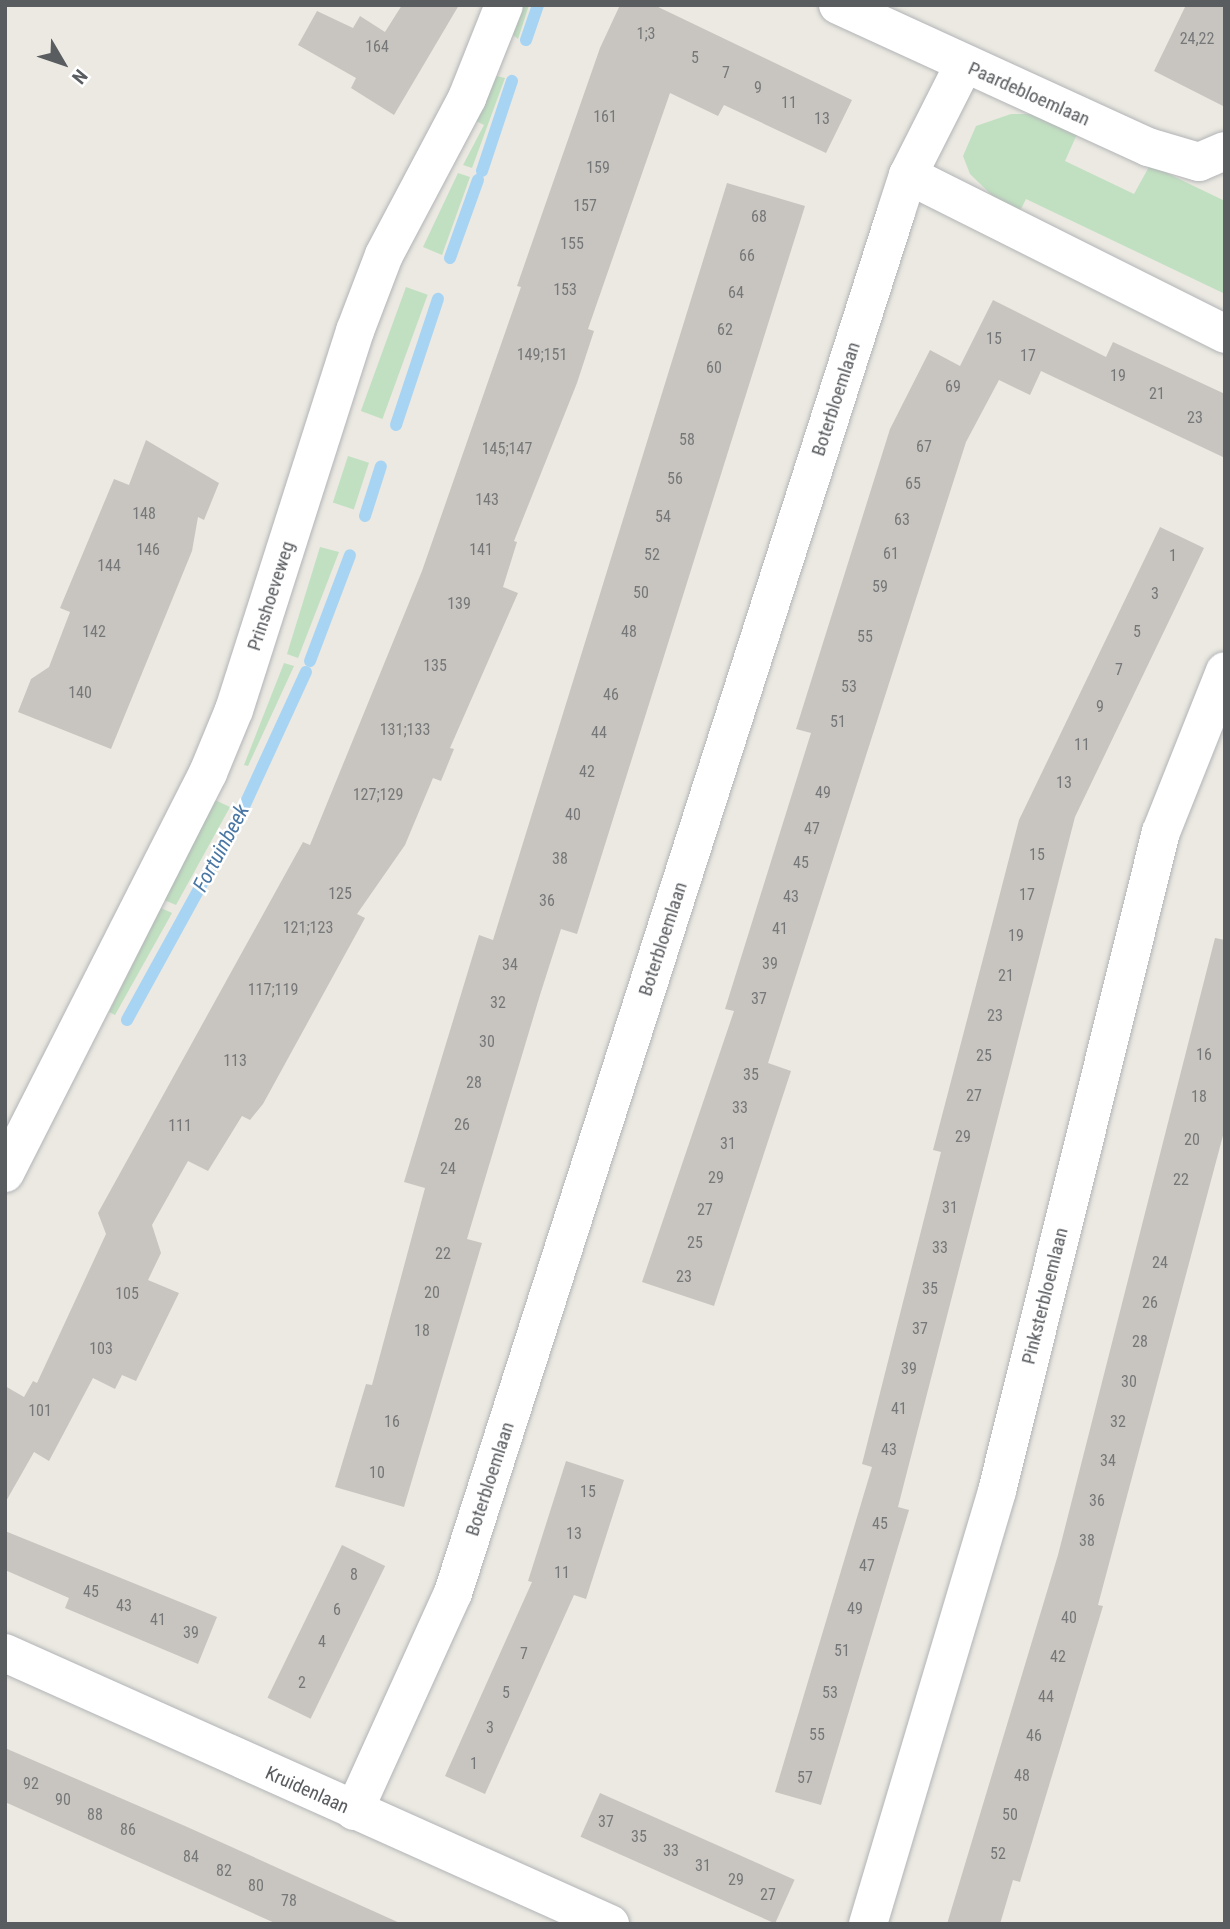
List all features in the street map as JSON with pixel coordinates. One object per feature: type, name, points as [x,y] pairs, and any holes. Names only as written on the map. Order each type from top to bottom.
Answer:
[{"type":"street","name":"Prinshoeveweg","points":[[5,1173],[208,773],[234,710],[355,331],[384,255],[467,97],[504,5]]},
{"type":"street","name":"Paardebloemlaan","points":[[838,5],[1148,147],[1199,162],[1225,151]]},
{"type":"street","name":"Boterbloemlaan","points":[[354,1811],[453,1593],[908,175],[964,64]]},
{"type":"street","points":[[908,175],[1225,334]]},
{"type":"street","name":"Pinksterbloemlaan","points":[[868,1924],[997,1491],[1161,832],[1225,671]]},
{"type":"street","name":"Kruidenlaan","points":[[5,1653],[610,1924]]},
{"type":"green space","points":[[523,5],[529,5],[518,39],[513,35]]},
{"type":"green space","points":[[496,76],[505,78],[472,168],[463,165],[484,125],[474,120]]},
{"type":"green space","points":[[1011,114],[1031,114],[1078,132],[1065,161],[1134,194],[1150,165],[1225,201],[1223,293],[1026,199],[1018,215],[1005,208],[970,174],[963,156],[976,126]]},
{"type":"green space","points":[[458,173],[470,177],[442,255],[423,247]]},
{"type":"green space","points":[[406,287],[428,295],[382,419],[361,411]]},
{"type":"green space","points":[[348,456],[369,463],[354,509],[333,503]]},
{"type":"green space","points":[[320,547],[339,552],[298,658],[287,654]]},
{"type":"green space","points":[[284,663],[294,666],[248,766],[244,765]]},
{"type":"green space","points":[[215,800],[230,807],[176,905],[164,900]]},
{"type":"green space","points":[[161,908],[172,913],[115,1015],[109,1012]]},
{"type":"building","points":[[402,5],[459,5],[394,115],[351,88],[356,78],[298,45],[317,11],[353,28],[360,16],[385,32]]},
{"type":"building","points":[[620,5],[654,5],[852,100],[826,153],[724,105],[718,116],[670,93],[588,329],[594,331],[577,383],[514,541],[517,542],[503,587],[518,593],[450,748],[454,749],[441,781],[433,778],[405,845],[357,914],[365,918],[263,1104],[250,1120],[242,1116],[208,1171],[188,1161],[152,1225],[161,1253],[148,1280],[179,1293],[136,1381],[122,1375],[115,1389],[93,1378],[49,1461],[34,1452],[5,1503],[5,1386],[24,1397],[33,1381],[37,1383],[106,1234],[98,1213],[303,842],[310,845],[422,571],[521,287],[517,286],[600,48]]},
{"type":"building","points":[[1186,5],[1225,5],[1225,107],[1154,71]]},
{"type":"building","points":[[727,183],[805,206],[577,934],[561,929],[540,995],[467,1239],[482,1243],[404,1507],[335,1487],[366,1384],[372,1385],[425,1188],[404,1182],[479,935],[493,940]]},
{"type":"building","points":[[993,300],[1106,357],[1113,342],[1225,394],[1225,458],[1041,371],[1030,395],[999,380],[966,442],[768,1063],[791,1071],[714,1306],[642,1282],[734,1011],[725,1009],[811,733],[796,729],[890,429],[930,350],[960,366]]},
{"type":"building","points":[[146,440],[219,483],[204,520],[198,517],[192,551],[111,749],[18,712],[31,679],[49,667],[70,612],[60,608],[114,479],[129,485]]},
{"type":"building","points":[[1160,527],[1204,548],[1075,817],[898,1507],[909,1510],[821,1805],[775,1792],[872,1467],[862,1464],[941,1152],[933,1150],[1019,820]]},
{"type":"building","points":[[1215,938],[1225,940],[1225,1128],[1098,1605],[1103,1606],[1020,1882],[1013,1880],[1000,1924],[947,1924],[1058,1555]]},
{"type":"building","points":[[566,1461],[624,1480],[586,1599],[574,1595],[485,1794],[445,1776],[532,1582],[528,1581]]},
{"type":"building","points":[[5,1531],[217,1617],[198,1664],[65,1608],[69,1598],[5,1570]]},
{"type":"building","points":[[342,1545],[385,1566],[311,1719],[267,1698]]},
{"type":"building","points":[[5,1748],[402,1924],[277,1924],[5,1802]]},
{"type":"building","points":[[600,1793],[795,1880],[775,1923],[580,1837]]},
{"type":"waterway","name":"Fortuinbeek","points":[[526,40],[538,5]]},
{"type":"waterway","name":"Fortuinbeek","points":[[482,171],[512,81]]},
{"type":"waterway","name":"Fortuinbeek","points":[[450,258],[478,180]]},
{"type":"waterway","name":"Fortuinbeek","points":[[396,425],[438,299]]},
{"type":"waterway","name":"Fortuinbeek","points":[[365,516],[381,466]]},
{"type":"waterway","name":"Fortuinbeek","points":[[310,661],[350,555]]},
{"type":"waterway","name":"Fortuinbeek","points":[[127,1020],[242,811],[306,672]]}]
